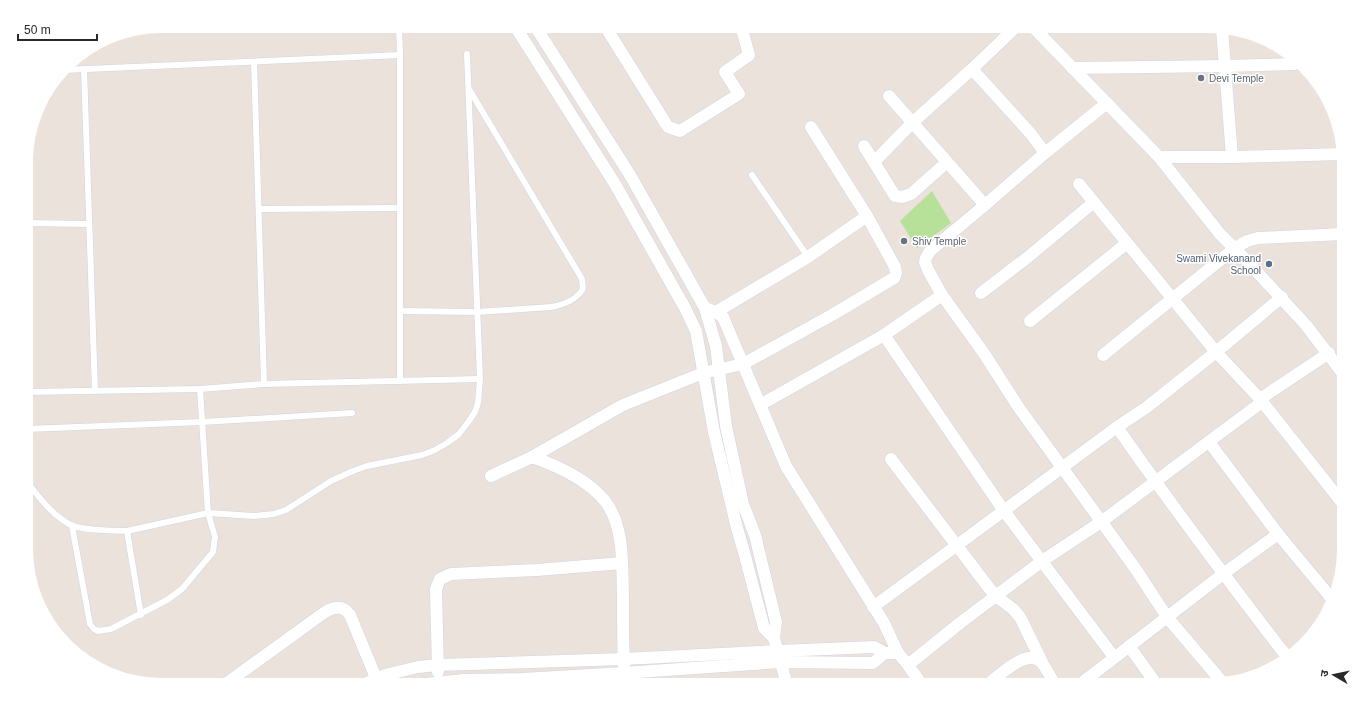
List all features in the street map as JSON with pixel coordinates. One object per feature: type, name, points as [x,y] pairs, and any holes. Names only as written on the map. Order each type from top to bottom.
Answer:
[{"type":"street","points":[[518,33],[615,184],[686,308],[696,331],[716,440],[737,528],[764,628],[774,638]]},
{"type":"street","points":[[539,33],[630,175],[659,227],[711,310],[726,426],[743,504],[758,546],[776,622],[774,638],[785,678]]},
{"type":"street","points":[[609,33],[668,127],[680,131],[739,94],[725,72],[748,55],[743,33]]},
{"type":"street","points":[[874,162],[912,123],[1010,33]]},
{"type":"street","points":[[1039,33],[1159,157],[1209,221],[1282,298],[1306,325],[1337,365]]},
{"type":"street","points":[[1222,34],[1232,157]]},
{"type":"street","points":[[540,67],[555,58]]},
{"type":"street","points":[[1072,68],[1292,64]]},
{"type":"street","points":[[972,69],[1031,134],[1045,153]]},
{"type":"street","points":[[889,96],[946,163],[985,205]]},
{"type":"street","points":[[1107,103],[1045,153],[930,251],[925,262],[942,295],[983,352],[1018,408],[1063,467],[1135,568],[1167,617],[1219,678]]},
{"type":"street","points":[[490,476],[532,457],[623,404],[703,373],[743,364],[832,315],[894,278],[896,273],[895,267],[867,216],[811,127]]},
{"type":"street","points":[[864,146],[895,196],[902,197],[911,194],[946,163]]},
{"type":"street","points":[[1159,157],[1337,154]]},
{"type":"street","points":[[1079,184],[1216,352],[1261,400],[1337,496]]},
{"type":"street","points":[[981,293],[1028,257],[1094,202]]},
{"type":"street","points":[[711,310],[808,258],[867,216]]},
{"type":"street","points":[[643,234],[659,227]]},
{"type":"street","points":[[1103,356],[1172,298],[1235,248],[1247,241],[1258,238],[1337,234]]},
{"type":"street","points":[[1030,322],[1127,243]]},
{"type":"street","points":[[760,405],[884,335],[942,295]]},
{"type":"street","points":[[872,607],[1117,427],[1147,407],[1282,298]]},
{"type":"street","points":[[711,310],[723,317],[786,466],[872,607],[884,623],[898,653],[917,678]]},
{"type":"street","points":[[884,335],[1004,511],[1114,657]]},
{"type":"street","points":[[908,665],[960,623],[997,597],[1042,562],[1102,522],[1156,483],[1261,400],[1329,353]]},
{"type":"street","points":[[1117,427],[1223,574],[1284,653]]},
{"type":"street","points":[[1209,442],[1278,534],[1328,595]]},
{"type":"street","points":[[532,457],[550,463],[589,485],[605,501],[614,517],[622,563],[624,674]]},
{"type":"street","points":[[891,459],[956,546],[997,597],[1013,609],[1020,617],[1051,678]]},
{"type":"street","points":[[1095,678],[1114,657],[1278,534]]},
{"type":"street","points":[[744,552],[758,546]]},
{"type":"street","points":[[439,678],[436,589],[440,579],[451,574],[538,570],[622,563]]},
{"type":"street","points":[[234,678],[325,612],[336,607],[344,609],[350,615],[376,678]]},
{"type":"street","points":[[1129,646],[1152,678]]},
{"type":"street","points":[[382,678],[385,675],[418,666],[438,665],[779,656],[873,663],[885,654],[898,653]]},
{"type":"street","points":[[574,678],[624,674],[779,656]]},
{"type":"street","points":[[996,678],[1020,660],[1034,658],[1042,662]]},
{"type":"street","points":[[522,662],[523,678]]},
{"type":"lane","points":[[399,33],[400,381]]},
{"type":"lane","points":[[33,489],[53,512],[72,526],[106,530],[127,531],[208,513],[254,516],[274,514],[286,510],[331,482],[353,471],[367,466],[422,455],[435,450],[459,434],[469,421],[478,403],[480,379],[467,54]]},
{"type":"lane","points":[[73,70],[400,55]]},
{"type":"lane","points":[[254,62],[264,384]]},
{"type":"lane","points":[[84,69],[95,391]]},
{"type":"lane","points":[[400,311],[477,312],[560,306],[580,294],[584,286],[582,279],[468,88]]},
{"type":"lane","points":[[752,175],[808,258]]},
{"type":"lane","points":[[258,209],[400,208]]},
{"type":"lane","points":[[33,223],[89,224]]},
{"type":"lane","points":[[33,392],[200,389],[264,384],[480,379]]},
{"type":"lane","points":[[72,526],[90,624],[94,629],[104,631],[111,629],[141,615],[167,600],[182,589],[213,552],[215,543],[215,537],[208,513],[200,389]]},
{"type":"lane","points":[[33,429],[202,422],[352,413]]},
{"type":"lane","points":[[127,531],[141,615]]},
{"type":"green space","points":[[932,191],[951,223],[917,248],[900,221]]},
{"type":"place","name":"Devi Temple","points":[[1201,78]]},
{"type":"place","name":"Shiv Temple","points":[[904,241]]},
{"type":"place","name":"Swami Vivekanand School","points":[[1269,264]]}]
